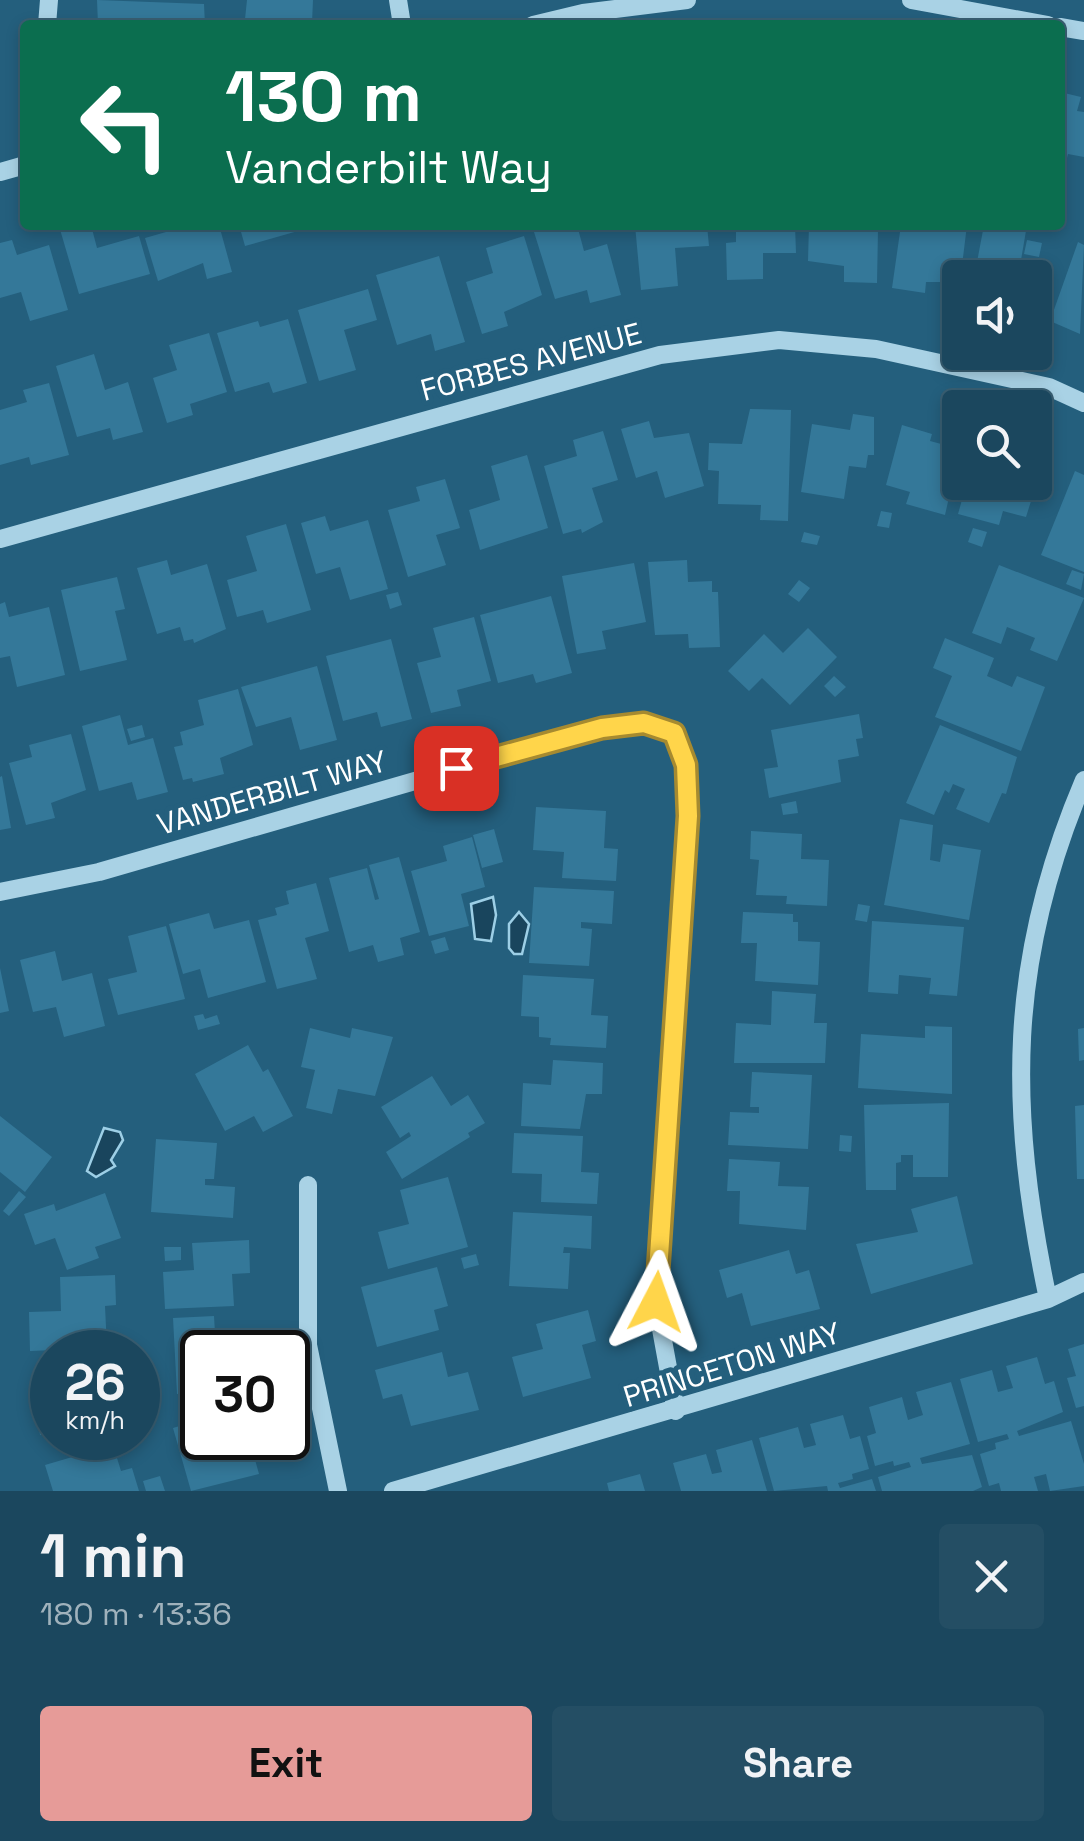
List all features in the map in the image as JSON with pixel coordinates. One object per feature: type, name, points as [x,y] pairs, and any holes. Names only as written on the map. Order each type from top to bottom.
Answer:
[{"type":"street","points":[[554,20],[687,0]]},
{"type":"street","points":[[911,0],[1021,20]]},
{"type":"street","name":"FORBES AVENUE","points":[[0,540],[660,355],[778,340],[876,349],[1049,386],[1084,403]]},
{"type":"street","name":"VANDERBILT WAY","points":[[0,892],[99,872],[602,728],[644,723],[674,733],[686,765],[688,816],[656,1302],[676,1411]]},
{"type":"street","points":[[1048,1299],[1024,1171],[1020,1122],[1023,1013],[1038,909],[1052,854],[1084,780]]},
{"type":"street","points":[[308,1185],[308,1345],[338,1491]]},
{"type":"street","name":"PRINCETON WAY","points":[[392,1491],[1048,1299],[1084,1282]]},
{"type":"water","points":[[493,897],[496,915],[491,941],[475,939],[471,904]]},
{"type":"water","points":[[519,912],[529,924],[522,954],[514,954],[509,948],[509,924]]},
{"type":"water","points":[[104,1128],[120,1132],[123,1140],[111,1160],[115,1166],[96,1177],[87,1171]]},
{"type":"building","points":[[97,0],[204,4],[205,20],[98,20]]},
{"type":"building","points":[[247,0],[313,0],[312,20],[245,19]]},
{"type":"building","points":[[1065,93],[1081,97],[1077,111],[1084,112],[1084,157],[1068,154],[1065,166]]},
{"type":"building","points":[[60,230],[92,230],[97,248],[139,236],[150,274],[79,294]]},
{"type":"building","points":[[173,230],[220,230],[232,272],[207,279],[203,263],[158,281],[145,238]]},
{"type":"building","points":[[240,230],[301,230],[245,246]]},
{"type":"building","points":[[578,230],[584,251],[607,244],[621,295],[590,303],[587,290],[555,299],[534,232]]},
{"type":"building","points":[[635,230],[707,230],[709,246],[675,248],[678,286],[641,290]]},
{"type":"building","points":[[736,230],[795,230],[796,253],[763,253],[763,279],[727,280],[726,243],[736,242]]},
{"type":"building","points":[[809,230],[878,230],[877,283],[844,282],[844,266],[808,261]]},
{"type":"building","points":[[900,230],[966,230],[963,260],[942,260],[942,282],[926,282],[925,293],[892,288]]},
{"type":"building","points":[[983,230],[1026,230],[1021,260],[977,260]]},
{"type":"building","points":[[524,236],[542,295],[504,312],[508,326],[482,334],[466,282],[493,273],[486,248]]},
{"type":"building","points":[[12,240],[17,255],[49,245],[68,310],[30,321],[21,292],[0,298],[0,243]]},
{"type":"building","points":[[1027,240],[1042,243],[1039,257],[1024,254]]},
{"type":"building","points":[[1078,242],[1084,245],[1080,334],[1052,322]]},
{"type":"building","points":[[439,256],[465,342],[435,351],[431,334],[397,345],[376,275]]},
{"type":"building","points":[[368,289],[377,320],[344,330],[356,370],[319,381],[298,310]]},
{"type":"building","points":[[288,319],[307,383],[273,393],[269,382],[235,392],[217,333],[258,321],[260,327]]},
{"type":"building","points":[[209,333],[227,392],[190,404],[193,415],[167,423],[153,378],[177,370],[169,345]]},
{"type":"building","points":[[94,354],[105,390],[128,382],[143,432],[113,440],[110,428],[77,437],[56,366]]},
{"type":"building","points":[[49,383],[69,455],[31,465],[29,457],[0,465],[0,410],[27,402],[23,390]]},
{"type":"building","points":[[750,409],[791,410],[788,521],[760,520],[761,505],[718,504],[719,471],[708,470],[709,443],[742,444]]},
{"type":"building","points":[[853,414],[874,417],[874,455],[868,455],[866,468],[849,466],[844,499],[801,492],[812,424],[850,430]]},
{"type":"building","points":[[649,421],[654,438],[689,433],[704,486],[665,498],[657,471],[636,478],[621,429]]},
{"type":"building","points":[[902,425],[932,434],[930,441],[942,444],[942,500],[948,500],[945,515],[906,504],[910,492],[886,485]]},
{"type":"building","points":[[603,431],[618,480],[592,488],[603,522],[582,533],[581,529],[563,534],[544,466],[577,456],[573,440]]},
{"type":"building","points":[[527,455],[548,528],[480,550],[469,510],[500,500],[491,466]]},
{"type":"building","points":[[1075,471],[1084,475],[1084,572],[1041,555]]},
{"type":"building","points":[[445,479],[460,528],[436,535],[446,565],[408,577],[388,510],[420,501],[416,487]]},
{"type":"building","points":[[962,500],[1031,500],[1026,517],[1003,511],[999,525],[958,514]]},
{"type":"building","points":[[881,511],[892,513],[889,528],[877,526]]},
{"type":"building","points":[[325,516],[330,531],[368,520],[388,589],[350,600],[340,567],[316,574],[301,523]]},
{"type":"building","points":[[286,524],[311,610],[267,623],[263,610],[237,617],[227,580],[257,571],[246,536]]},
{"type":"building","points":[[973,528],[987,532],[982,547],[968,542]]},
{"type":"building","points":[[804,532],[820,536],[817,545],[801,542]]},
{"type":"building","points":[[167,560],[171,575],[207,564],[226,629],[194,643],[193,639],[184,641],[180,627],[157,634],[137,568]]},
{"type":"building","points":[[687,560],[688,582],[712,581],[712,592],[718,592],[720,647],[689,648],[688,634],[655,635],[648,562]]},
{"type":"building","points":[[634,563],[646,622],[602,631],[606,649],[577,654],[562,576]]},
{"type":"building","points":[[999,565],[1084,598],[1057,661],[1030,650],[1035,638],[1007,627],[1001,644],[972,633]]},
{"type":"building","points":[[1072,570],[1084,574],[1081,590],[1066,584]]},
{"type":"building","points":[[117,577],[125,609],[115,611],[127,660],[80,671],[61,590]]},
{"type":"building","points":[[799,580],[810,588],[799,602],[788,594]]},
{"type":"building","points":[[398,592],[402,605],[390,609],[386,595]]},
{"type":"building","points":[[551,596],[572,673],[536,683],[533,674],[498,683],[480,615]]},
{"type":"building","points":[[5,602],[9,617],[49,607],[65,675],[17,687],[10,656],[0,658],[0,604]]},
{"type":"building","points":[[474,617],[491,681],[457,690],[461,706],[431,713],[417,663],[441,657],[433,628]]},
{"type":"building","points":[[808,628],[837,657],[790,705],[762,678],[749,691],[728,671],[764,634],[783,653]]},
{"type":"building","points":[[945,638],[994,658],[987,676],[1012,687],[1017,676],[1045,687],[1021,751],[935,717],[952,676],[933,668]]},
{"type":"building","points":[[391,639],[412,719],[381,727],[377,712],[343,721],[326,656]]},
{"type":"building","points":[[317,666],[337,740],[300,750],[291,717],[256,727],[241,687]]},
{"type":"building","points":[[834,676],[846,687],[835,697],[824,686]]},
{"type":"building","points":[[238,689],[253,745],[220,758],[224,774],[193,782],[192,778],[183,780],[174,747],[183,745],[180,732],[204,725],[198,700]]},
{"type":"building","points":[[859,714],[863,738],[856,739],[859,756],[838,760],[841,782],[769,798],[764,769],[778,767],[771,730]]},
{"type":"building","points":[[120,715],[128,745],[153,738],[168,792],[137,800],[132,782],[99,791],[82,726]]},
{"type":"building","points":[[142,725],[145,737],[131,741],[127,729]]},
{"type":"building","points":[[940,725],[1017,757],[1006,794],[1002,793],[989,823],[956,809],[965,789],[953,784],[949,793],[945,790],[934,815],[906,803]]},
{"type":"building","points":[[71,734],[86,790],[51,803],[55,818],[26,825],[9,763],[32,757],[29,745]]},
{"type":"building","points":[[0,777],[11,828],[0,830]]},
{"type":"building","points":[[796,801],[798,813],[783,815],[781,804]]},
{"type":"building","points":[[536,807],[606,811],[604,848],[618,849],[616,881],[562,878],[564,852],[533,850]]},
{"type":"building","points":[[900,819],[933,825],[930,860],[940,862],[943,844],[981,850],[969,920],[884,905]]},
{"type":"building","points":[[494,829],[503,862],[482,868],[473,835]]},
{"type":"building","points":[[751,831],[802,834],[801,859],[829,860],[827,906],[786,904],[787,896],[756,895],[759,860],[750,859]]},
{"type":"building","points":[[472,837],[485,887],[461,894],[469,926],[429,936],[411,871],[447,861],[443,846]]},
{"type":"building","points":[[399,857],[420,932],[400,938],[404,955],[378,962],[373,945],[349,952],[329,878],[367,868],[375,900],[379,899],[369,865]]},
{"type":"building","points":[[316,883],[329,931],[305,938],[317,979],[277,989],[258,920],[277,915],[275,908],[289,904],[286,891]]},
{"type":"building","points":[[534,887],[614,891],[612,924],[581,922],[581,928],[592,929],[589,966],[529,963]]},
{"type":"building","points":[[858,904],[870,906],[867,922],[855,920]]},
{"type":"building","points":[[743,912],[793,914],[793,922],[798,922],[798,941],[820,942],[818,985],[755,981],[757,943],[741,943]]},
{"type":"building","points":[[209,913],[214,929],[249,920],[266,982],[208,998],[200,969],[183,974],[169,924]]},
{"type":"building","points":[[872,921],[964,927],[957,996],[929,994],[931,978],[899,975],[898,994],[868,992]]},
{"type":"building","points":[[166,926],[185,999],[118,1015],[108,979],[137,972],[128,936]]},
{"type":"building","points":[[445,937],[449,950],[435,954],[431,941]]},
{"type":"building","points":[[55,951],[62,981],[92,973],[105,1026],[64,1037],[56,1007],[33,1012],[20,960]]},
{"type":"building","points":[[0,968],[9,1011],[0,1013]]},
{"type":"building","points":[[523,975],[594,979],[591,1015],[608,1016],[606,1048],[550,1045],[551,1038],[539,1037],[539,1017],[521,1016]]},
{"type":"building","points":[[772,991],[816,994],[814,1023],[827,1023],[825,1063],[734,1063],[736,1023],[771,1025]]},
{"type":"building","points":[[203,1014],[205,1019],[217,1015],[220,1024],[198,1030],[194,1016]]},
{"type":"building","points":[[925,1026],[952,1027],[952,1094],[858,1088],[861,1034],[925,1038]]},
{"type":"building","points":[[310,1028],[350,1038],[352,1028],[393,1037],[375,1096],[338,1089],[332,1114],[306,1108],[315,1070],[301,1067]]},
{"type":"building","points":[[1084,1028],[1084,1060],[1079,1061],[1078,1029]]},
{"type":"building","points":[[248,1045],[263,1072],[268,1069],[293,1116],[263,1132],[254,1116],[225,1131],[195,1074]]},
{"type":"building","points":[[553,1060],[603,1063],[602,1094],[586,1094],[580,1129],[521,1126],[523,1083],[551,1085]]},
{"type":"building","points":[[752,1072],[812,1075],[808,1149],[728,1145],[730,1112],[759,1113],[759,1107],[750,1107]]},
{"type":"building","points":[[432,1076],[451,1106],[468,1095],[485,1123],[468,1133],[470,1137],[402,1179],[386,1152],[411,1136],[409,1132],[400,1138],[381,1107]]},
{"type":"building","points":[[949,1103],[948,1177],[913,1177],[913,1155],[901,1155],[901,1162],[896,1163],[896,1190],[866,1190],[864,1105]]},
{"type":"building","points":[[1084,1105],[1084,1179],[1077,1179],[1075,1106]]},
{"type":"building","points":[[0,1116],[52,1157],[25,1192],[0,1172]]},
{"type":"building","points":[[514,1133],[583,1136],[581,1172],[599,1173],[597,1204],[541,1202],[542,1174],[512,1173]]},
{"type":"building","points":[[840,1135],[852,1136],[851,1152],[839,1151]]},
{"type":"building","points":[[156,1139],[217,1143],[214,1179],[205,1179],[205,1185],[235,1187],[233,1218],[151,1212]]},
{"type":"building","points":[[729,1159],[780,1162],[778,1186],[809,1187],[806,1230],[739,1224],[740,1191],[727,1191]]},
{"type":"building","points":[[448,1177],[468,1247],[388,1269],[378,1232],[409,1224],[400,1190]]},
{"type":"building","points":[[19,1191],[26,1197],[9,1216],[3,1211]]},
{"type":"building","points":[[105,1193],[121,1238],[95,1247],[99,1258],[67,1270],[55,1238],[35,1245],[24,1214],[54,1204],[56,1211]]},
{"type":"building","points":[[957,1196],[973,1264],[871,1294],[856,1244],[918,1232],[911,1209]]},
{"type":"building","points":[[513,1212],[592,1216],[591,1249],[564,1247],[563,1253],[570,1253],[568,1289],[509,1286]]},
{"type":"building","points":[[249,1240],[250,1273],[232,1274],[234,1306],[165,1309],[163,1272],[194,1270],[192,1243]]},
{"type":"building","points":[[164,1247],[181,1247],[181,1260],[165,1261]]},
{"type":"building","points":[[789,1250],[796,1274],[809,1270],[820,1309],[751,1326],[742,1293],[727,1298],[719,1270]]},
{"type":"building","points":[[476,1254],[479,1265],[464,1269],[461,1258]]},
{"type":"building","points":[[437,1267],[448,1306],[434,1310],[439,1330],[377,1347],[361,1287]]},
{"type":"building","points":[[115,1275],[116,1305],[105,1306],[106,1330],[30,1330],[30,1351],[29,1312],[61,1311],[60,1277]]},
{"type":"building","points":[[588,1310],[596,1341],[582,1345],[591,1378],[523,1397],[512,1357],[543,1349],[536,1324]]},
{"type":"building","points":[[214,1316],[215,1330],[180,1330],[177,1394],[173,1318]]},
{"type":"building","points":[[1084,1344],[1084,1406],[1076,1408],[1067,1378],[1076,1376],[1068,1349]]},
{"type":"building","points":[[442,1352],[448,1377],[468,1372],[479,1410],[411,1426],[402,1394],[383,1399],[375,1370]]},
{"type":"building","points":[[1037,1357],[1045,1384],[1054,1381],[1063,1412],[1017,1431],[1019,1436],[1071,1421],[1084,1464],[1084,1486],[1050,1491],[1046,1474],[1034,1477],[1038,1491],[1001,1491],[999,1483],[989,1486],[980,1454],[1009,1439],[1007,1434],[978,1442],[960,1379],[992,1370],[998,1392],[1013,1388],[1006,1366]]},
{"type":"building","points":[[951,1382],[970,1444],[920,1458],[922,1464],[972,1455],[982,1487],[973,1491],[882,1491],[878,1477],[911,1467],[909,1462],[894,1466],[893,1461],[875,1466],[867,1436],[876,1433],[869,1407],[902,1397],[908,1420],[923,1415],[916,1392]]},
{"type":"building","points":[[843,1415],[850,1439],[860,1436],[869,1469],[838,1483],[840,1488],[872,1479],[876,1491],[828,1491],[827,1486],[774,1491],[759,1438],[798,1427],[804,1448],[816,1445],[810,1424]]},
{"type":"building","points":[[180,1426],[180,1452],[173,1428]]},
{"type":"building","points":[[752,1440],[767,1491],[681,1491],[673,1463],[706,1454],[712,1474],[722,1472],[716,1450]]},
{"type":"building","points":[[62,1460],[118,1460],[121,1471],[132,1468],[139,1491],[53,1491],[45,1465]]},
{"type":"building","points":[[182,1460],[255,1460],[259,1474],[191,1491]]},
{"type":"building","points":[[640,1474],[645,1491],[609,1491],[607,1483]]},
{"type":"building","points":[[160,1476],[165,1491],[146,1491],[143,1481]]},
{"type":"route","points":[[456,768],[602,728],[644,723],[674,733],[686,765],[688,816],[656,1302]]}]
